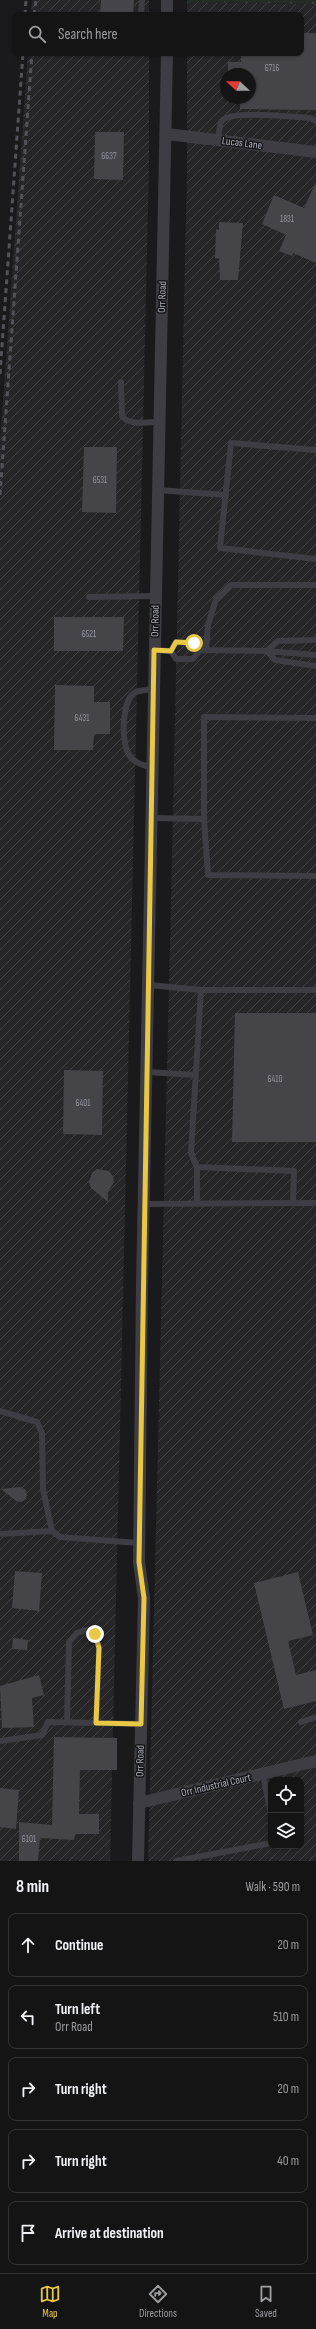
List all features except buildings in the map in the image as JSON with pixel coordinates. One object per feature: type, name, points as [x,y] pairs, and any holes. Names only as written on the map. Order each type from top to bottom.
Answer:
[{"type":"street","points":[[167,0],[167,12]]},
{"type":"street","name":"Orr Road","points":[[138,1861],[144,1598],[139,1562],[139,1543],[144,1204],[154,768],[155,596],[167,134],[167,56]]},
{"type":"street","name":"Lucas Lane","points":[[167,134],[316,152]]},
{"type":"street","name":"Orr Industrial Court","points":[[139,1803],[316,1761]]},
{"type":"lane","points":[[141,12],[142,0]]},
{"type":"lane","points":[[218,140],[221,121],[226,116],[241,114],[302,117],[310,118],[316,121]]},
{"type":"lane","points":[[121,382],[122,416],[124,420],[130,422],[159,422]]},
{"type":"lane","points":[[316,450],[231,444],[220,548],[316,559]]},
{"type":"lane","points":[[158,490],[226,495]]},
{"type":"lane","points":[[171,651],[176,659],[194,659],[203,650],[208,625],[216,599],[231,585],[316,585]]},
{"type":"lane","points":[[89,596],[155,596]]},
{"type":"lane","points":[[267,651],[278,641],[316,640]]},
{"type":"lane","points":[[171,651],[176,642],[194,643],[203,650],[267,651],[316,654]]},
{"type":"lane","points":[[154,650],[171,651]]},
{"type":"lane","points":[[267,651],[275,660],[316,666]]},
{"type":"lane","points":[[154,689],[136,692],[127,699],[125,710],[124,745],[130,756],[138,763],[154,768]]},
{"type":"lane","points":[[316,718],[204,717],[204,819],[208,875],[316,876]]},
{"type":"lane","points":[[153,818],[204,819]]},
{"type":"lane","points":[[149,985],[201,990],[316,990]]},
{"type":"lane","points":[[196,1204],[198,1167],[191,1153],[201,990]]},
{"type":"lane","points":[[147,1072],[196,1074]]},
{"type":"lane","points":[[198,1167],[294,1171],[293,1203]]},
{"type":"lane","points":[[144,1204],[316,1203]]},
{"type":"lane","points":[[0,1411],[37,1422],[42,1433],[43,1489],[52,1530],[60,1537],[139,1543]]},
{"type":"lane","points":[[0,1534],[52,1530]]},
{"type":"lane","points":[[67,1722],[69,1642],[77,1633],[86,1630],[95,1634],[99,1648],[96,1723]]},
{"type":"lane","points":[[301,1722],[316,1717]]},
{"type":"lane","points":[[0,1741],[42,1735],[48,1722],[141,1724]]},
{"type":"lane","points":[[263,1774],[271,1813]]},
{"type":"lane","points":[[176,1861],[268,1844]]},
{"type":"shaded area","points":[[32,0],[149,0],[149,12],[31,12]]},
{"type":"shaded area","points":[[187,2],[316,4],[316,1861],[148,1861],[187,169],[187,56],[304,56],[304,12],[187,12]]},
{"type":"shaded area","points":[[28,56],[149,56],[149,165],[110,1861],[0,1861],[0,442]]},
{"type":"green space","points":[[187,0],[316,0],[316,4],[187,2]]},
{"type":"railway","points":[[25,12],[26,0]]},
{"type":"railway","points":[[34,12],[36,0]]},
{"type":"railway","points":[[0,374],[23,56]]},
{"type":"railway","points":[[0,495],[32,56]]},
{"type":"route","points":[[95,1634],[99,1648],[96,1723],[141,1724],[144,1598],[139,1562],[142,1286],[154,768],[154,650],[171,651],[176,642],[194,643]]}]
